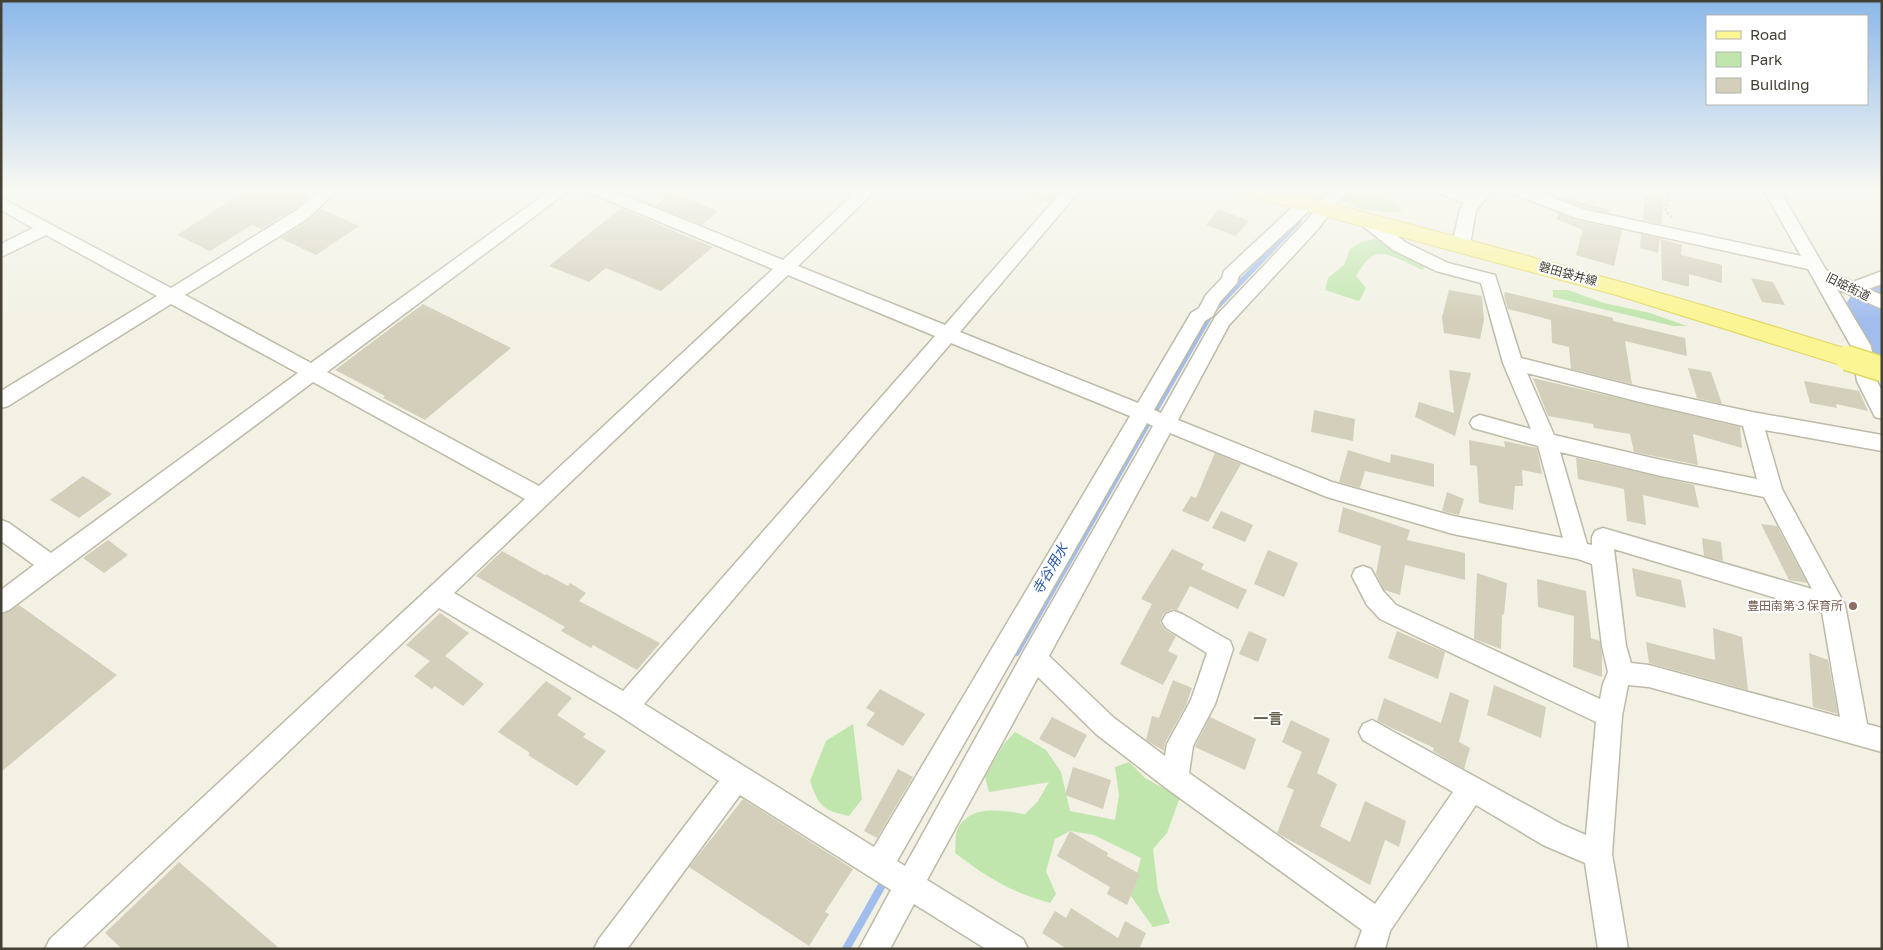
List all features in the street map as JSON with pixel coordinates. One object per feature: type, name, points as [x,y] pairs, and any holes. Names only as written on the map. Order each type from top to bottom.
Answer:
[{"type":"main road","name":"磐田袋井線","points":[[1418,233],[1614,286],[1775,334],[1882,369]]},
{"type":"street","points":[[1,251],[36,233]]},
{"type":"street","points":[[56,233],[541,497]]},
{"type":"street","points":[[1,401],[271,233]]},
{"type":"street","points":[[1,603],[502,233]]},
{"type":"street","points":[[703,233],[1327,489],[1454,524],[1578,550],[1602,558]]},
{"type":"street","points":[[60,949],[820,233]]},
{"type":"street","points":[[626,706],[1035,233]]},
{"type":"street","points":[[879,865],[1198,318],[1206,312],[1212,299],[1231,279],[1230,276],[1282,233]]},
{"type":"street","points":[[874,949],[1034,657],[1222,321],[1294,233]]},
{"type":"street","points":[[1383,233],[1399,246],[1442,267],[1489,280],[1514,362],[1547,442],[1578,550]]},
{"type":"street","points":[[1461,245],[1463,233]]},
{"type":"street","points":[[1668,233],[1818,270],[1861,346],[1867,381],[1882,412]]},
{"type":"street","name":"旧姫街道","points":[[1797,233],[1818,270],[1851,289],[1882,303]]},
{"type":"street","points":[[1851,289],[1882,277]]},
{"type":"street","points":[[1514,362],[1640,395],[1752,420],[1882,443]]},
{"type":"street","points":[[1752,420],[1772,490],[1833,605],[1856,734]]},
{"type":"street","points":[[1480,423],[1547,442],[1675,473],[1772,490]]},
{"type":"street","points":[[1,529],[52,566]]},
{"type":"street","points":[[1612,949],[1598,854],[1608,716],[1615,684],[1621,672],[1614,646],[1602,558],[1603,537],[1833,605]]},
{"type":"street","points":[[1362,576],[1375,598],[1388,612],[1608,716]]},
{"type":"street","points":[[436,595],[626,706],[737,778],[1013,949]]},
{"type":"street","points":[[1174,620],[1221,649],[1202,704],[1180,744],[1175,779]]},
{"type":"street","points":[[1034,657],[1105,726],[1374,936],[1472,788]]},
{"type":"street","points":[[1621,672],[1649,676],[1882,740]]},
{"type":"street","points":[[1372,732],[1554,834],[1598,854]]},
{"type":"street","points":[[609,949],[737,778]]},
{"type":"path","points":[[1687,233],[1693,239]]},
{"type":"green space","points":[[1375,239],[1389,244],[1426,265],[1423,270],[1389,255],[1376,254],[1367,261],[1356,276],[1366,288],[1359,301],[1325,290],[1328,278],[1344,265],[1350,249],[1362,242]]},
{"type":"green space","points":[[1553,290],[1568,290],[1604,303],[1650,313],[1687,326],[1673,326],[1553,297]]},
{"type":"green space","points":[[853,724],[862,799],[849,816],[833,812],[823,806],[816,797],[810,781],[826,741]]},
{"type":"green space","points":[[1015,732],[1046,750],[1061,772],[1070,811],[1115,820],[1119,795],[1115,767],[1129,762],[1145,778],[1180,797],[1167,833],[1153,849],[1158,891],[1170,923],[1153,927],[1131,896],[1141,858],[1094,835],[1070,831],[1055,839],[1046,871],[1056,894],[1050,903],[1023,894],[1000,883],[955,853],[957,830],[963,821],[978,812],[1006,811],[1025,814],[1038,801],[1049,782],[989,792],[985,777],[1003,745]]},
{"type":"building","points":[[180,233],[239,233],[210,251],[177,235]]},
{"type":"building","points":[[288,233],[348,233],[316,255],[280,238]]},
{"type":"building","points":[[590,233],[680,233],[713,247],[661,291],[606,268],[589,282],[549,266]]},
{"type":"building","points":[[1582,233],[1621,233],[1614,266],[1576,255]]},
{"type":"building","points":[[1641,234],[1660,238],[1658,253],[1640,248]]},
{"type":"building","points":[[1661,239],[1682,245],[1681,255],[1722,265],[1722,283],[1689,274],[1689,287],[1662,280]]},
{"type":"building","points":[[1751,278],[1773,282],[1785,305],[1762,302]]},
{"type":"building","points":[[1449,290],[1482,296],[1484,320],[1480,339],[1444,333],[1442,317]]},
{"type":"building","points":[[1505,292],[1613,318],[1613,321],[1685,338],[1687,356],[1625,341],[1632,384],[1571,369],[1569,347],[1552,343],[1551,320],[1508,309],[1504,296]]},
{"type":"building","points":[[423,304],[511,348],[425,420],[383,398],[385,396],[335,370]]},
{"type":"building","points":[[1688,368],[1711,372],[1722,404],[1697,398]]},
{"type":"building","points":[[1449,370],[1471,373],[1455,436],[1415,417],[1419,402],[1454,413]]},
{"type":"building","points":[[1533,378],[1740,427],[1742,448],[1693,434],[1698,465],[1634,452],[1630,434],[1594,428],[1593,424],[1548,416]]},
{"type":"building","points":[[1804,381],[1859,391],[1868,411],[1836,404],[1837,408],[1810,403]]},
{"type":"building","points":[[1314,410],[1355,419],[1353,441],[1311,432]]},
{"type":"building","points":[[1469,440],[1505,447],[1504,441],[1537,448],[1542,474],[1522,470],[1523,486],[1515,486],[1513,510],[1479,503],[1477,466],[1470,465]]},
{"type":"building","points":[[1348,450],[1390,463],[1391,454],[1434,464],[1434,487],[1365,471],[1360,488],[1339,482]]},
{"type":"building","points":[[1215,453],[1241,464],[1208,522],[1182,511],[1191,496],[1196,498]]},
{"type":"building","points":[[1576,458],[1694,485],[1699,508],[1643,495],[1646,525],[1627,521],[1624,489],[1578,479]]},
{"type":"building","points":[[83,476],[112,494],[79,518],[50,500]]},
{"type":"building","points":[[1447,492],[1464,499],[1459,515],[1442,511]]},
{"type":"building","points":[[1343,507],[1410,530],[1407,540],[1465,553],[1465,580],[1405,565],[1400,595],[1384,590],[1376,574],[1381,546],[1338,532]]},
{"type":"building","points":[[1221,511],[1253,525],[1245,542],[1212,528]]},
{"type":"building","points":[[1761,524],[1777,526],[1807,583],[1789,580]]},
{"type":"building","points":[[1702,538],[1721,542],[1723,561],[1704,556]]},
{"type":"building","points":[[108,540],[128,555],[104,573],[83,558]]},
{"type":"building","points":[[1172,549],[1204,564],[1201,569],[1247,590],[1238,609],[1190,586],[1177,610],[1173,609],[1164,613],[1160,622],[1165,630],[1176,636],[1168,651],[1178,656],[1163,685],[1120,664],[1152,604],[1141,599]]},
{"type":"building","points":[[1268,550],[1298,563],[1284,597],[1254,584]]},
{"type":"building","points":[[502,551],[568,586],[570,583],[586,593],[579,601],[660,643],[637,670],[593,645],[591,648],[561,631],[565,627],[476,576]]},
{"type":"building","points":[[1632,568],[1681,580],[1686,608],[1636,596]]},
{"type":"building","points":[[1477,573],[1507,583],[1504,615],[1502,614],[1501,649],[1474,639]]},
{"type":"building","points":[[1537,579],[1586,591],[1591,638],[1600,641],[1602,677],[1573,667],[1574,616],[1538,607]]},
{"type":"building","points":[[19,605],[117,675],[1,772],[1,615]]},
{"type":"building","points":[[440,613],[469,633],[445,656],[484,684],[463,706],[435,686],[432,689],[414,676],[430,661],[406,645]]},
{"type":"building","points":[[1713,628],[1742,637],[1748,690],[1649,663],[1646,642],[1715,660]]},
{"type":"building","points":[[1249,631],[1267,639],[1258,662],[1239,654]]},
{"type":"building","points":[[1397,631],[1445,652],[1438,679],[1388,658]]},
{"type":"building","points":[[1809,653],[1828,660],[1838,714],[1813,707]]},
{"type":"building","points":[[1173,680],[1192,688],[1186,705],[1165,743],[1164,751],[1146,740],[1152,716],[1159,718]]},
{"type":"building","points":[[546,681],[572,698],[557,715],[586,734],[583,737],[606,751],[577,786],[528,755],[530,753],[498,732]]},
{"type":"building","points":[[1494,685],[1546,707],[1541,738],[1487,715]]},
{"type":"building","points":[[880,689],[925,714],[903,746],[866,725],[875,713],[866,708]]},
{"type":"building","points":[[1450,692],[1469,700],[1459,742],[1470,748],[1464,769],[1433,751],[1434,748],[1377,721],[1384,698],[1441,723]]},
{"type":"building","points":[[1052,717],[1087,735],[1075,758],[1039,739]]},
{"type":"building","points":[[1210,717],[1256,739],[1245,770],[1195,747]]},
{"type":"building","points":[[1291,720],[1330,739],[1317,773],[1337,784],[1320,826],[1350,842],[1365,801],[1406,821],[1399,847],[1385,840],[1370,885],[1277,833],[1294,790],[1287,787],[1302,752],[1282,742]]},
{"type":"building","points":[[1073,767],[1111,780],[1103,809],[1065,795]]},
{"type":"building","points":[[898,769],[913,777],[877,838],[864,831]]},
{"type":"building","points":[[743,799],[853,869],[825,912],[829,914],[809,946],[689,867]]},
{"type":"building","points":[[1070,831],[1108,853],[1107,856],[1140,874],[1127,905],[1107,894],[1110,887],[1057,856]]},
{"type":"building","points":[[179,862],[280,949],[122,949],[105,933]]},
{"type":"building","points":[[1071,908],[1118,938],[1125,921],[1146,933],[1139,949],[1067,949],[1042,933],[1055,911],[1066,918]]},
{"type":"waterway","name":"寺谷用水","points":[[1095,516],[1212,312],[1287,233]]},
{"type":"waterway","points":[[1882,295],[1863,304],[1882,363]]},
{"type":"waterway","name":"寺谷用水","points":[[1016,652],[1095,514]]},
{"type":"waterway","name":"寺谷用水","points":[[846,949],[886,878]]},
{"type":"place","name":"豊田南第３保育所","points":[[1853,606]]},
{"type":"district","name":"一言","points":[[1268,719]]}]
